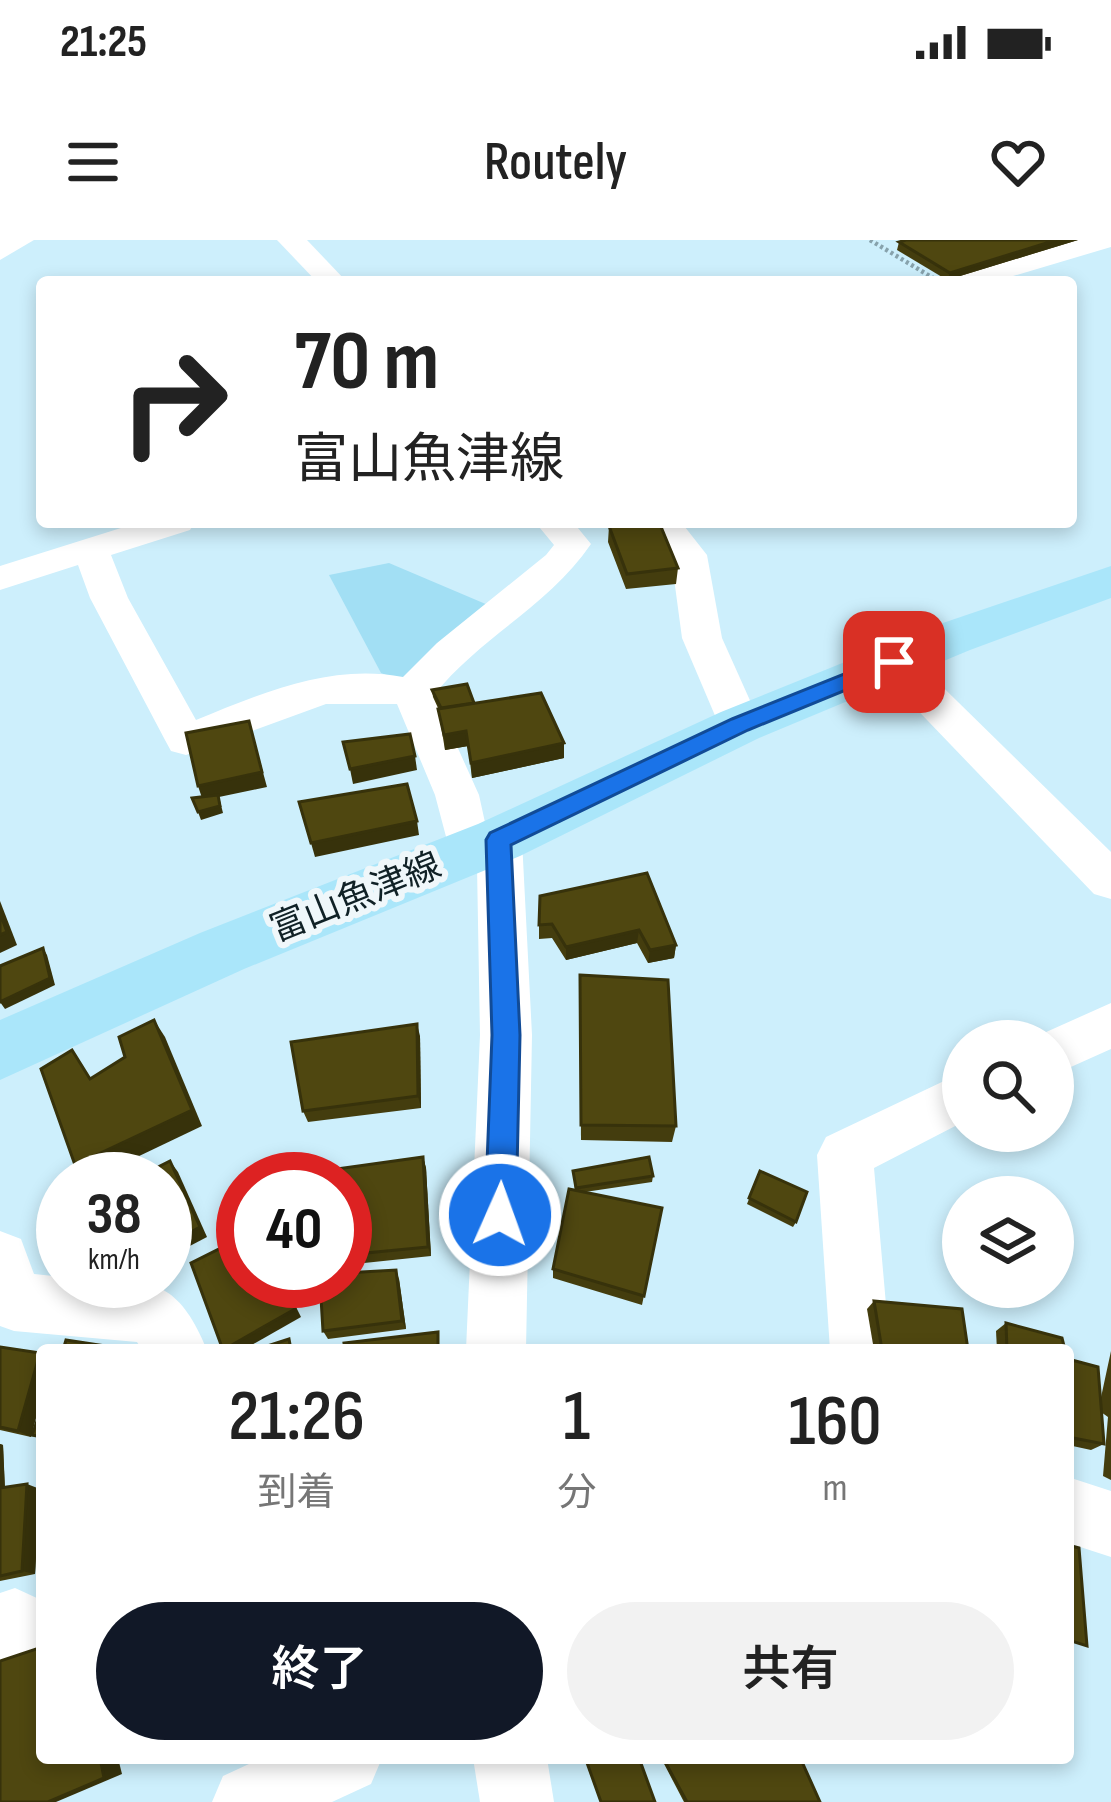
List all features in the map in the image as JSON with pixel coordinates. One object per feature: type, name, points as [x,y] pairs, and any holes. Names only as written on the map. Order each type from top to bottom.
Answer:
[{"type":"main road","name":"富山魚津線","points":[[0,1051],[222,951],[484,845],[740,724],[1111,581]]},
{"type":"street","points":[[0,252],[20,240]]},
{"type":"street","points":[[291,240],[327,276]]},
{"type":"street","points":[[983,276],[1106,240]]},
{"type":"street","points":[[0,578],[157,528]]},
{"type":"street","points":[[413,693],[477,627],[563,561],[573,544],[558,528]]},
{"type":"street","points":[[667,528],[689,555],[702,638],[740,724]]},
{"type":"street","points":[[90,548],[109,598],[186,740],[282,703],[346,685],[385,685],[413,693]]},
{"type":"street","points":[[894,662],[1111,881]]},
{"type":"street","points":[[413,693],[484,845],[506,1035],[496,1344]]},
{"type":"street","points":[[1074,1042],[1111,1024]]},
{"type":"street","points":[[860,1344],[845,1155],[942,1106]]},
{"type":"street","points":[[0,1259],[14,1302],[154,1313],[173,1344]]},
{"type":"street","points":[[1074,1512],[1111,1524]]},
{"type":"street","points":[[249,1802],[332,1764]]},
{"type":"street","points":[[510,1764],[517,1802]]},
{"type":"path","points":[[871,240],[929,276]]},
{"type":"shaded area","points":[[389,563],[488,605],[402,681],[381,673],[329,575]]},
{"type":"building","points":[[1056,240],[950,273],[899,242]]},
{"type":"building","points":[[610,528],[661,528],[678,568],[627,574]]},
{"type":"building","points":[[467,684],[474,703],[441,708],[432,690]]},
{"type":"building","points":[[541,693],[564,743],[471,763],[466,731],[444,735],[438,709]]},
{"type":"building","points":[[249,721],[262,772],[198,786],[186,733]]},
{"type":"building","points":[[410,734],[415,756],[350,769],[343,742]]},
{"type":"building","points":[[407,784],[417,821],[311,843],[299,802]]},
{"type":"building","points":[[218,795],[220,806],[198,812],[192,798]]},
{"type":"building","points":[[647,873],[676,945],[650,950],[639,930],[566,947],[552,924],[539,925],[540,896]]},
{"type":"building","points":[[43,948],[50,978],[0,1002],[0,966]]},
{"type":"building","points":[[580,975],[668,980],[676,1126],[581,1125]]},
{"type":"building","points":[[154,1020],[192,1110],[103,1152],[70,1152],[41,1069],[72,1050],[90,1079],[125,1057],[119,1037]]},
{"type":"building","points":[[417,1024],[418,1096],[303,1111],[291,1042]]},
{"type":"building","points":[[423,1157],[428,1247],[372,1252],[372,1164]]},
{"type":"building","points":[[649,1157],[653,1176],[576,1188],[573,1171]]},
{"type":"building","points":[[760,1171],[807,1192],[796,1222],[749,1198]]},
{"type":"building","points":[[569,1189],[662,1208],[644,1296],[553,1269]]},
{"type":"building","points":[[216,1250],[216,1308],[295,1309],[234,1344],[221,1344],[192,1266]]},
{"type":"building","points":[[396,1270],[402,1321],[323,1331],[322,1308],[372,1308],[372,1271]]},
{"type":"building","points":[[874,1301],[962,1309],[967,1344],[881,1344]]},
{"type":"building","points":[[1006,1323],[1062,1338],[1064,1344],[1007,1344]]},
{"type":"building","points":[[438,1332],[438,1344],[344,1343]]},
{"type":"building","points":[[0,1347],[36,1352],[18,1431],[0,1427]]},
{"type":"building","points":[[1074,1361],[1098,1367],[1104,1444],[1074,1438]]},
{"type":"building","points":[[27,1484],[22,1571],[0,1576],[0,1488]]},
{"type":"building","points":[[1074,1547],[1079,1548],[1087,1646],[1074,1642]]},
{"type":"building","points":[[36,1649],[36,1764],[101,1764],[104,1778],[48,1802],[0,1802],[0,1661]]},
{"type":"building","points":[[587,1764],[641,1764],[655,1802],[601,1802]]},
{"type":"building","points":[[666,1764],[803,1764],[820,1802],[687,1802]]},
{"type":"route","points":[[500,1215],[506,1035],[499,840],[740,724],[894,662]]}]
